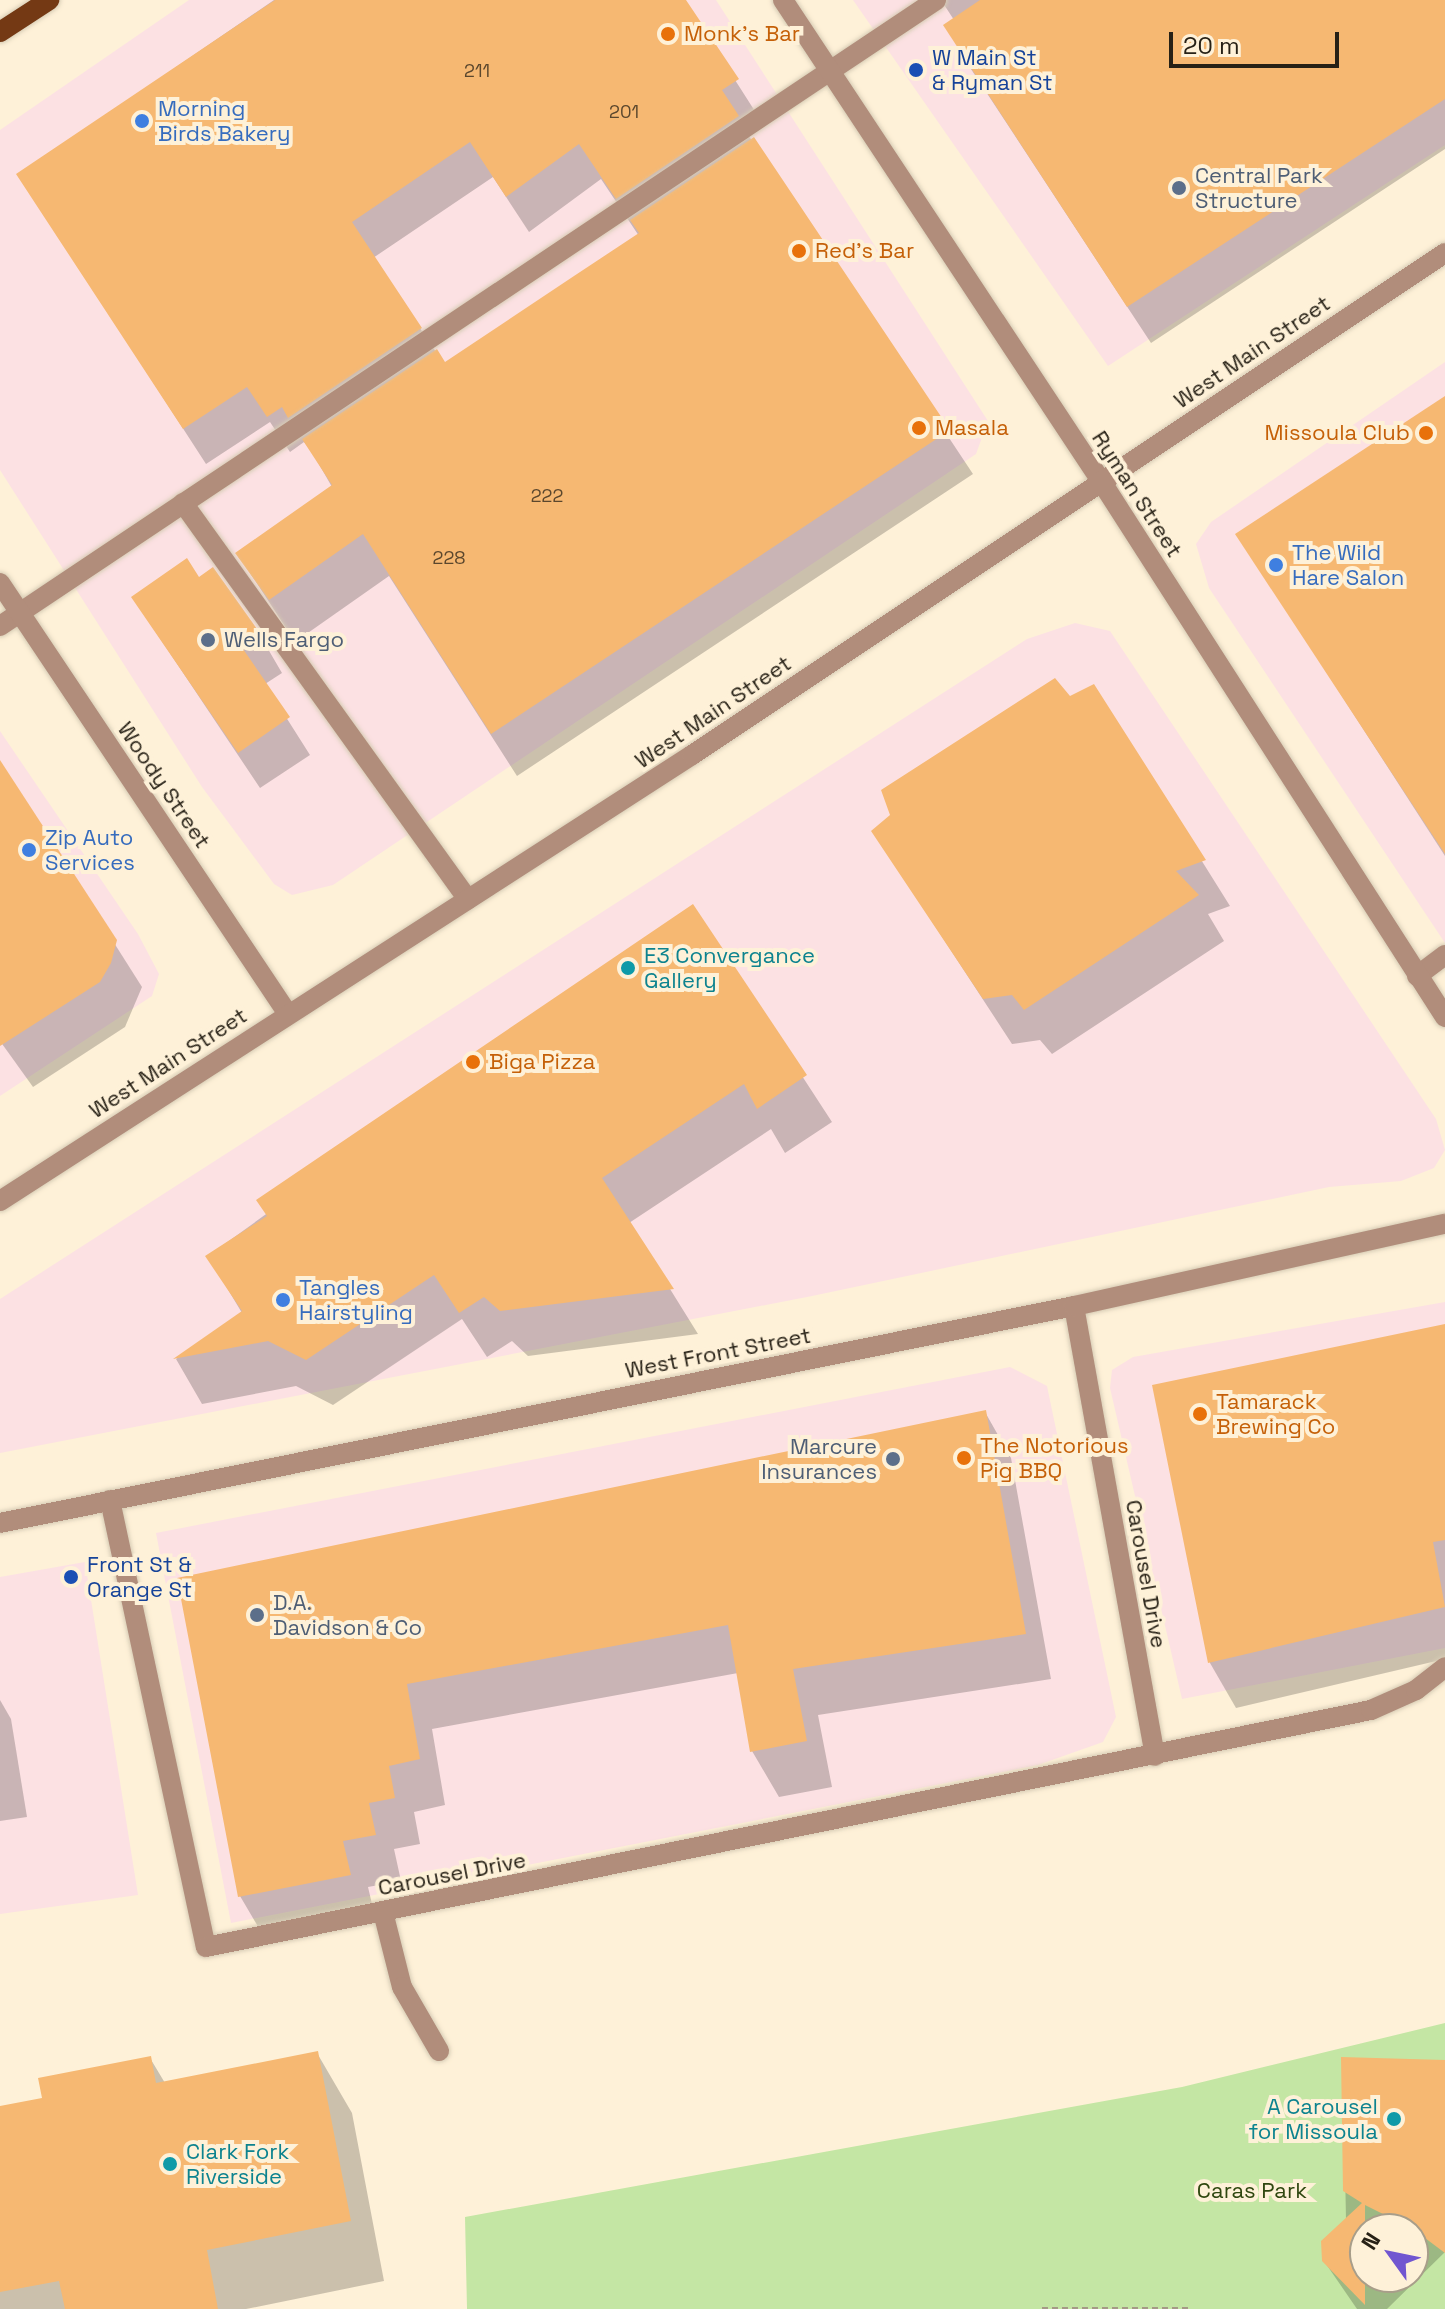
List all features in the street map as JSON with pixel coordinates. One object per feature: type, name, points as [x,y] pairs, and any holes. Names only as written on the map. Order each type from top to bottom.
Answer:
[{"type":"main road","points":[[0,32],[49,0]]},
{"type":"street","name":"Ryman Street","points":[[783,0],[1101,481],[1445,1017]]},
{"type":"street","points":[[0,626],[936,0]]},
{"type":"street","name":"West Main Street","points":[[0,1201],[468,899],[1445,253]]},
{"type":"street","points":[[183,503],[468,899]]},
{"type":"street","name":"Woody Street","points":[[0,583],[288,1014]]},
{"type":"street","points":[[1417,976],[1445,955]]},
{"type":"street","name":"West Front Street","points":[[0,1523],[1074,1306],[1445,1224]]},
{"type":"street","name":"Carousel Drive","points":[[1074,1306],[1155,1756]]},
{"type":"street","name":"Carousel Drive","points":[[110,1500],[206,1947],[1371,1710],[1416,1690],[1445,1667]]},
{"type":"street","points":[[383,1912],[402,1987],[439,2051]]},
{"type":"path","points":[[1042,2309],[1188,2309]]},
{"type":"shaded area","points":[[189,0],[716,0],[988,421],[976,454],[333,885],[292,895],[274,884],[202,787],[0,470],[0,130]]},
{"type":"shaded area","name":"Central Park Structure","points":[[853,0],[1445,0],[1445,145],[1108,366]]},
{"type":"shaded area","points":[[1445,362],[1445,943],[1209,588],[1196,544],[1211,522]]},
{"type":"shaded area","points":[[1075,623],[1110,631],[1436,1119],[1445,1150],[1434,1168],[1401,1181],[1329,1187],[812,1296],[0,1453],[0,1299],[1027,639]]},
{"type":"shaded area","points":[[0,731],[138,934],[159,974],[152,996],[0,1096]]},
{"type":"shaded area","points":[[1445,1302],[1445,1648],[1182,1699],[1110,1388],[1112,1370],[1133,1357]]},
{"type":"shaded area","points":[[1010,1367],[1047,1386],[1116,1717],[1103,1742],[1038,1765],[231,1923],[156,1533]]},
{"type":"shaded area","points":[[85,1562],[138,1895],[0,1914],[0,1577]]},
{"type":"green space","name":"Caras Park","points":[[1445,2023],[1445,2309],[467,2309],[465,2217],[1182,2087]]},
{"type":"building","points":[[275,0],[686,0],[739,79],[722,90],[739,116],[616,199],[579,144],[506,197],[470,142],[352,222],[422,328],[288,418],[282,407],[267,417],[247,387],[183,429],[16,174]]},
{"type":"building","name":"Central Park Structure","points":[[980,0],[1445,0],[1445,99],[1127,307],[943,25]]},
{"type":"building","points":[[754,137],[950,430],[491,734],[363,534],[269,600],[235,553],[332,485],[302,439],[437,349],[445,362],[639,233],[630,220]]},
{"type":"building","points":[[1445,396],[1445,854],[1235,534]]},
{"type":"building","name":"Wells Fargo","points":[[187,558],[199,577],[213,567],[262,636],[243,649],[290,717],[238,753],[131,597]]},
{"type":"building","points":[[1055,678],[1070,696],[1094,684],[1206,860],[1176,871],[1199,895],[1024,1010],[1012,995],[983,999],[871,831],[890,815],[881,790]]},
{"type":"building","name":"Zip Auto Services","points":[[0,760],[117,940],[111,963],[100,982],[0,1046]]},
{"type":"building","points":[[693,904],[807,1075],[757,1109],[744,1084],[602,1178],[674,1289],[500,1311],[484,1297],[459,1313],[434,1275],[306,1360],[268,1341],[173,1359],[242,1311],[205,1256],[267,1216],[256,1200]]},
{"type":"building","points":[[1445,1324],[1445,1540],[1433,1542],[1445,1607],[1208,1663],[1152,1385]]},
{"type":"building","points":[[986,1410],[1026,1634],[793,1669],[807,1741],[750,1752],[728,1625],[407,1684],[420,1759],[389,1766],[395,1798],[369,1803],[376,1835],[343,1841],[351,1875],[238,1897],[177,1578]]},
{"type":"building","name":"Clark Fork Riverside","points":[[318,2051],[351,2221],[207,2250],[218,2309],[65,2309],[59,2281],[0,2292],[0,2106],[42,2098],[38,2078],[151,2056],[156,2083]]},
{"type":"building","name":"A Carousel for Missoula","points":[[1341,2057],[1445,2060],[1445,2253],[1429,2241],[1429,2213],[1381,2213],[1365,2205],[1365,2213],[1351,2213],[1362,2203],[1343,2191]]},
{"type":"building","name":"A Carousel for Missoula","points":[[1349,2215],[1349,2289],[1322,2261],[1321,2241]]},
{"type":"building","name":"A Carousel for Missoula","points":[[1353,2293],[1365,2293],[1365,2305]]},
{"type":"place","name":"Monk's Bar","points":[[668,34]]},
{"type":"place","name":"W Main St & Ryman St","points":[[916,70]]},
{"type":"place","name":"Morning Birds Bakery","points":[[142,121]]},
{"type":"place","name":"Central Park Structure","points":[[1179,188]]},
{"type":"place","name":"Red's Bar","points":[[799,251]]},
{"type":"place","name":"Masala","points":[[919,428]]},
{"type":"place","name":"Missoula Club","points":[[1426,433]]},
{"type":"place","name":"The Wild Hare Salon","points":[[1276,565]]},
{"type":"place","name":"Wells Fargo","points":[[208,640]]},
{"type":"place","name":"Zip Auto Services","points":[[29,850]]},
{"type":"place","name":"E3 Convergance Gallery","points":[[628,968]]},
{"type":"place","name":"Biga Pizza","points":[[473,1062]]},
{"type":"place","name":"Tangles Hairstyling","points":[[283,1300]]},
{"type":"place","name":"Tamarack Brewing Co","points":[[1200,1414]]},
{"type":"place","name":"The Notorious Pig BBQ","points":[[964,1458]]},
{"type":"place","name":"Marcure Insurances","points":[[893,1459]]},
{"type":"place","name":"Front St & Orange St","points":[[71,1577]]},
{"type":"place","name":"D.A. Davidson & Co","points":[[257,1615]]},
{"type":"place","name":"A Carousel for Missoula","points":[[1394,2119]]},
{"type":"place","name":"Clark Fork Riverside","points":[[170,2164]]}]
